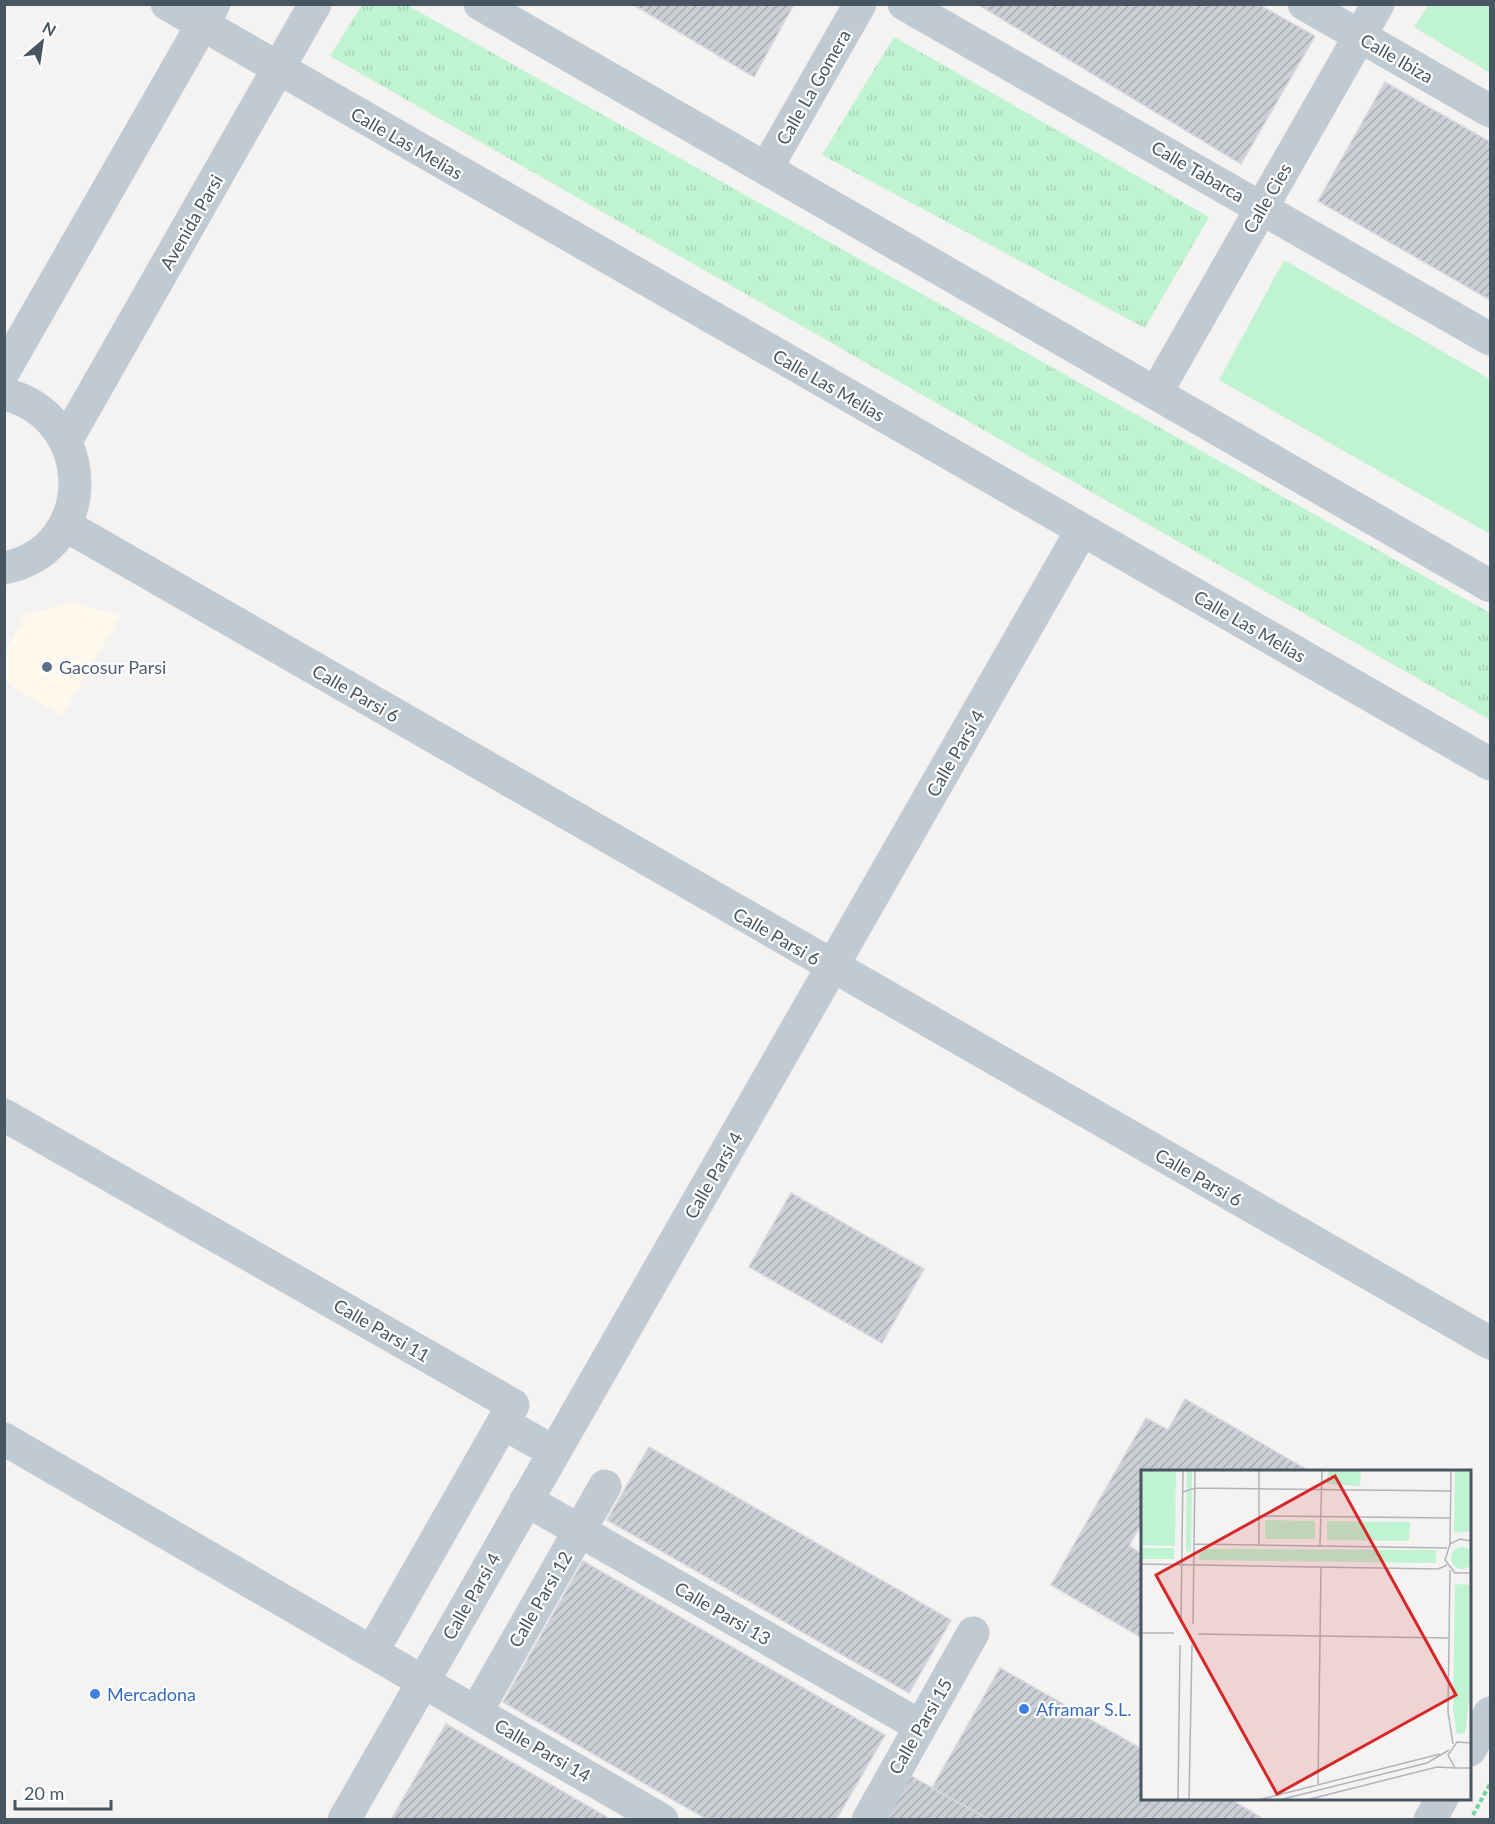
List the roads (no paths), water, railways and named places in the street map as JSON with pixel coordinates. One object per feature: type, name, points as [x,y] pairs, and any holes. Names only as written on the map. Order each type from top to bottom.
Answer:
[{"type":"street","name":"Calle Las Melias","points":[[167,4],[208,15],[278,69],[1491,764]]},
{"type":"street","name":"Avenida Parsi","points":[[67,439],[315,4]]},
{"type":"street","points":[[480,4],[1491,586]]},
{"type":"street","name":"Calle La Gomera","points":[[766,169],[860,4]]},
{"type":"street","name":"Calle Tabarca","points":[[904,4],[1491,339]]},
{"type":"street","name":"Calle Ibiza","points":[[1304,4],[1491,111]]},
{"type":"street","name":"Calle Cies","points":[[1156,393],[1378,4]]},
{"type":"street","points":[[4,371],[208,15]]},
{"type":"street","points":[[4,394],[23,398],[48,415],[67,439],[76,468],[75,497],[65,525],[50,544],[31,559],[4,568]]},
{"type":"street","name":"Calle Parsi 6","points":[[65,525],[1491,1343]]},
{"type":"street","name":"Calle Parsi 4","points":[[344,1820],[1082,530]]},
{"type":"street","name":"Calle Parsi 11","points":[[4,1115],[513,1405],[372,1652]]},
{"type":"street","points":[[503,1423],[554,1452]]},
{"type":"street","points":[[4,1439],[423,1681]]},
{"type":"street","name":"Calle Parsi 12","points":[[476,1712],[605,1486]]},
{"type":"street","name":"Calle Parsi 13","points":[[526,1500],[920,1726]]},
{"type":"street","name":"Calle Parsi 15","points":[[868,1820],[974,1633]]},
{"type":"street","name":"Calle Parsi 14","points":[[423,1681],[662,1820]]},
{"type":"street","points":[[1471,1748],[1491,1713]]},
{"type":"street","points":[[1430,1820],[1441,1800]]},
{"type":"place","name":"Gacosur Parsi","points":[[47,667]]},
{"type":"place","name":"Mercadona","points":[[95,1694]]},
{"type":"place","name":"Aframar S.L.","points":[[1024,1709]]}]
